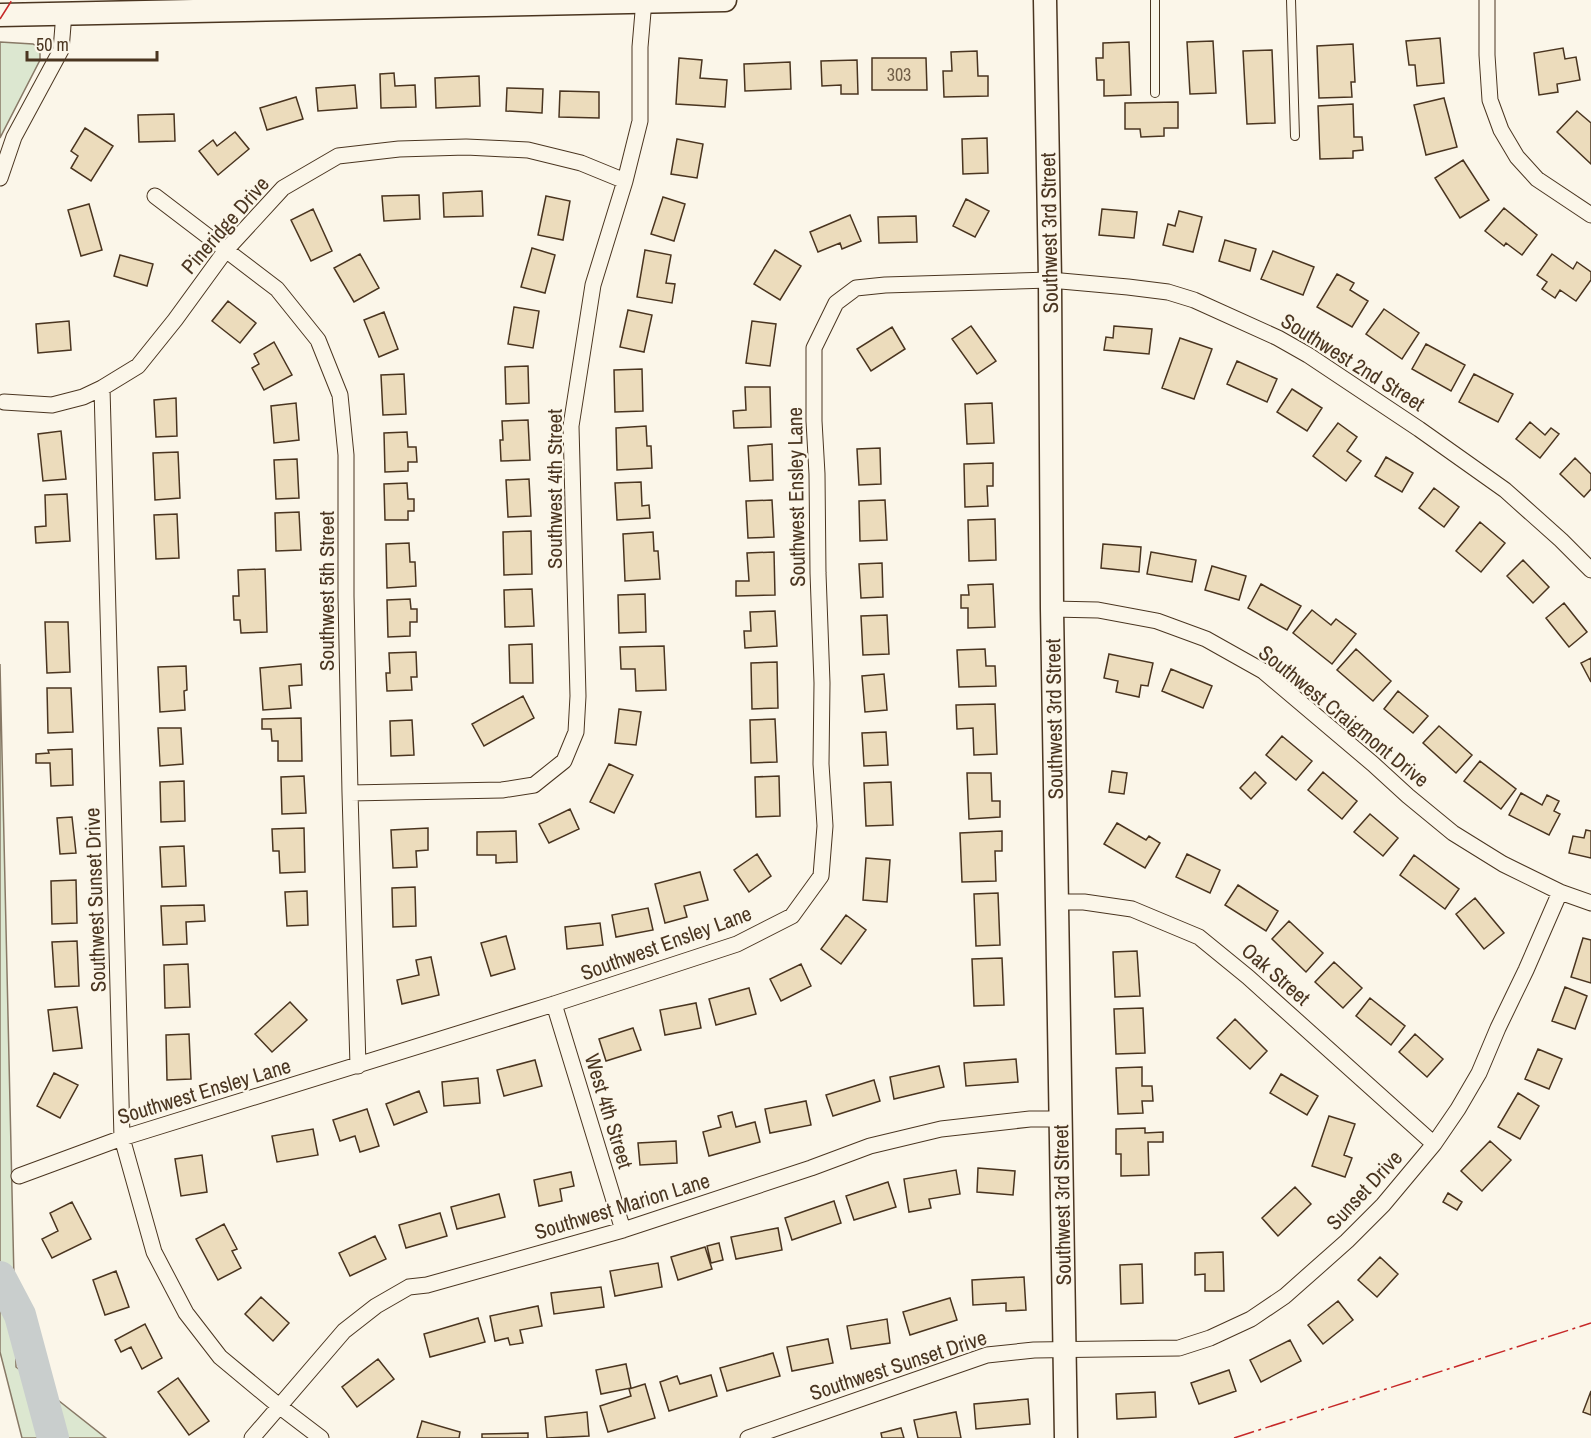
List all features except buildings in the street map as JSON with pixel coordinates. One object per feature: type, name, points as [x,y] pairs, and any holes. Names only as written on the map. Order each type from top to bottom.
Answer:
[{"type":"main road","points":[[0,15],[725,0]]},
{"type":"main road","name":"Southwest 3rd Street","points":[[1045,0],[1052,609],[1066,1438]]},
{"type":"street","points":[[1487,0],[1490,100],[1501,130],[1517,157],[1537,179],[1591,215]]},
{"type":"street","name":"Southwest 4th Street","points":[[350,793],[502,790],[534,785],[564,761],[576,732],[578,696],[571,426],[593,285],[625,181],[640,122],[640,47],[644,1]]},
{"type":"street","points":[[0,178],[14,137],[61,50],[64,13]]},
{"type":"street","name":"Pineridge Drive","points":[[102,388],[138,366],[226,250],[284,188],[338,156],[399,148],[466,147],[528,150],[581,163],[625,181]]},
{"type":"street","name":"Southwest 5th Street","points":[[155,196],[277,289],[318,340],[340,395],[346,455],[346,596],[358,1065]]},
{"type":"street","name":"Southwest 2nd Street","points":[[1050,280],[1128,286],[1168,292],[1194,300],[1278,338],[1308,355],[1505,489],[1591,570]]},
{"type":"street","name":"Southwest Ensley Lane","points":[[20,1176],[123,1138],[554,1004],[737,944],[792,916],[821,876],[825,826],[821,764],[822,683],[814,348],[836,303],[856,288],[885,285],[1050,280]]},
{"type":"street","points":[[4,402],[52,405],[83,397],[102,388]]},
{"type":"street","name":"Southwest Sunset Drive","points":[[102,388],[123,1138],[154,1251],[186,1313],[220,1357],[321,1438]]},
{"type":"street","name":"Southwest Craigmont Drive","points":[[1052,609],[1098,610],[1157,621],[1206,639],[1263,671],[1408,796],[1454,832],[1503,864],[1560,892],[1591,903]]},
{"type":"street","name":"Sunset Drive","points":[[1065,1350],[1179,1347],[1210,1338],[1251,1319],[1285,1296],[1347,1241],[1383,1204],[1434,1144],[1458,1109],[1479,1073],[1560,892]]},
{"type":"street","name":"Oak Street","points":[[1057,902],[1084,902],[1132,909],[1199,938],[1257,984],[1434,1144]]},
{"type":"street","name":"West 4th Street","points":[[554,1004],[623,1230]]},
{"type":"street","name":"Southwest Marion Lane","points":[[252,1438],[344,1331],[376,1306],[409,1287],[428,1285],[623,1230],[870,1146],[941,1129],[1030,1119],[1060,1119]]},
{"type":"street","name":"Southwest Sunset Drive","points":[[748,1438],[987,1354],[1065,1350]]},
{"type":"lane","points":[[1155,0],[1155,93]]},
{"type":"lane","points":[[1292,0],[1295,136]]},
{"type":"green space","points":[[0,42],[33,44],[40,49],[40,60],[0,138]]},
{"type":"green space","points":[[0,664],[16,1367],[106,1438],[22,1438],[0,1352]]},
{"type":"waterway","points":[[0,1277],[20,1315],[53,1438]]},
{"type":"power","points":[[0,19],[12,0]]},
{"type":"power","points":[[1234,1438],[1591,1323]]}]
